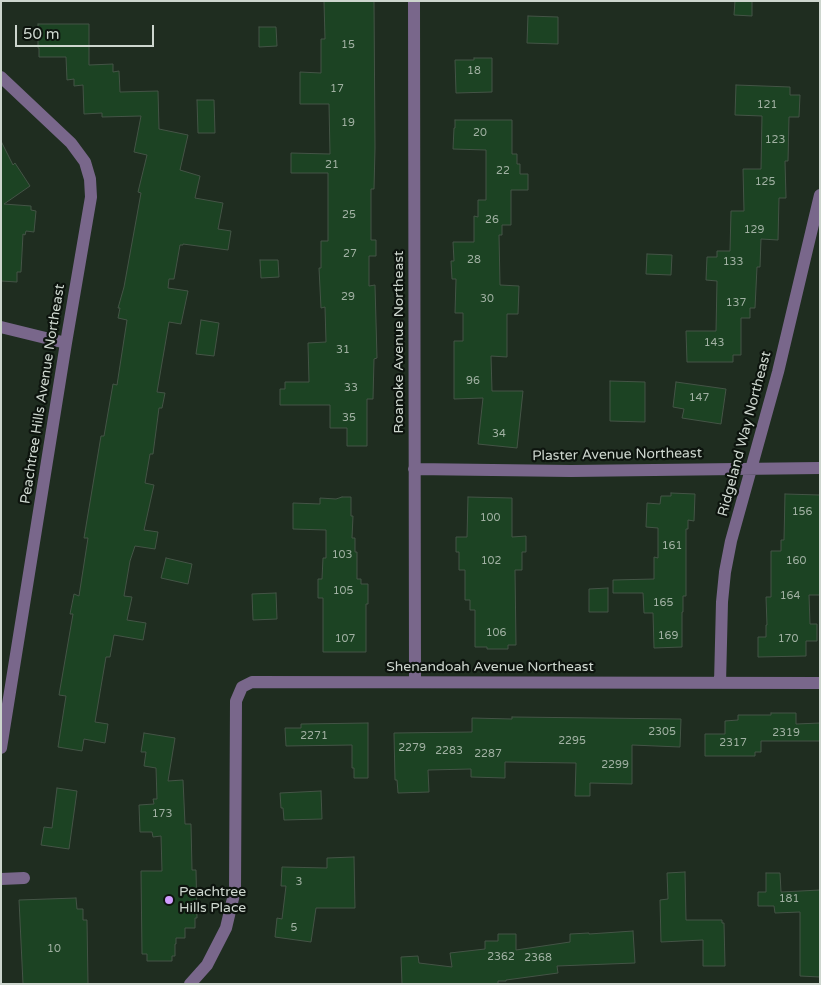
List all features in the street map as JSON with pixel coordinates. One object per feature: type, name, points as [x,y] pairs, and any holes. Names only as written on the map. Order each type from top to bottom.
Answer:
[{"type":"street","name":"Roanoke Avenue Northeast","points":[[414,1],[415,682]]},
{"type":"street","name":"Peachtree Hills Avenue Northeast","points":[[1,78],[71,143],[85,162],[90,179],[91,197],[4,715],[1,748]]},
{"type":"street","name":"Ridgeland Way Northeast","points":[[720,683],[722,602],[731,541],[778,372],[820,195]]},
{"type":"street","points":[[1,327],[66,343]]},
{"type":"street","name":"Plaster Avenue Northeast","points":[[414,469],[571,471],[820,468]]},
{"type":"street","name":"Shenandoah Avenue Northeast","points":[[190,984],[207,965],[226,928],[235,890],[236,701],[242,687],[252,682],[820,683]]},
{"type":"street","points":[[1,879],[24,878]]},
{"type":"building","points":[[324,1],[374,1],[375,148],[374,189],[371,189],[371,240],[376,240],[376,256],[369,256],[369,286],[375,285],[377,358],[374,359],[373,399],[367,399],[367,446],[347,446],[347,428],[330,428],[330,405],[280,405],[280,389],[285,389],[285,382],[309,382],[308,343],[326,342],[325,307],[321,308],[319,268],[321,268],[321,241],[328,241],[328,173],[291,173],[291,153],[330,154],[329,104],[300,104],[300,72],[321,73],[321,39],[325,39]]},
{"type":"building","points":[[735,1],[752,1],[752,16],[734,15]]},
{"type":"building","points":[[528,16],[558,17],[558,44],[527,43]]},
{"type":"building","points":[[38,24],[89,24],[89,65],[113,64],[113,72],[119,71],[120,92],[158,91],[159,129],[188,135],[180,170],[200,176],[195,198],[223,203],[218,229],[231,231],[228,250],[180,245],[174,279],[169,279],[168,288],[188,291],[181,324],[169,322],[157,392],[165,393],[162,408],[159,408],[153,454],[150,454],[145,483],[154,485],[144,530],[158,532],[155,549],[135,546],[130,561],[124,596],[132,597],[127,620],[146,623],[143,640],[114,635],[110,657],[106,657],[95,722],[108,724],[105,743],[84,739],[82,751],[58,747],[66,696],[59,695],[73,614],[70,614],[74,594],[79,596],[88,538],[84,538],[101,436],[104,436],[113,384],[117,385],[127,320],[118,318],[120,308],[118,308],[124,287],[141,193],[138,192],[147,155],[134,152],[141,116],[102,117],[102,113],[84,114],[83,85],[74,86],[74,79],[67,80],[66,57],[39,57]]},
{"type":"building","points":[[259,27],[276,27],[277,46],[259,47]]},
{"type":"building","points":[[474,58],[492,58],[492,92],[456,93],[455,60],[474,60]]},
{"type":"building","points":[[736,85],[790,87],[790,95],[800,95],[799,117],[789,117],[788,161],[785,161],[786,198],[779,198],[778,240],[761,239],[760,267],[757,267],[755,308],[750,308],[750,318],[741,318],[741,355],[733,355],[733,362],[687,362],[686,331],[716,331],[717,281],[706,280],[707,257],[717,257],[717,251],[730,251],[731,211],[744,211],[743,169],[761,169],[762,116],[735,115]]},
{"type":"building","points":[[197,100],[214,100],[215,133],[198,133]]},
{"type":"building","points":[[455,120],[512,120],[512,154],[517,154],[520,174],[528,174],[528,190],[511,190],[511,225],[502,225],[502,235],[499,235],[500,285],[519,286],[518,314],[507,314],[507,357],[491,356],[492,391],[523,391],[517,448],[478,444],[483,398],[454,399],[454,341],[463,341],[463,313],[455,313],[456,279],[452,279],[451,261],[454,261],[453,242],[474,242],[474,216],[478,217],[478,200],[486,200],[486,150],[453,149]]},
{"type":"building","points":[[1,141],[13,165],[15,163],[30,186],[4,204],[31,206],[31,210],[36,211],[34,232],[26,231],[25,235],[23,234],[21,272],[17,272],[17,282],[1,281]]},
{"type":"building","points":[[647,254],[672,255],[671,275],[646,274]]},
{"type":"building","points":[[260,260],[278,260],[279,277],[261,278]]},
{"type":"building","points":[[201,320],[219,323],[214,356],[196,354]]},
{"type":"building","points":[[610,381],[645,382],[645,422],[610,421]]},
{"type":"building","points":[[676,382],[726,389],[721,424],[682,418],[684,409],[673,407]]},
{"type":"building","points":[[671,493],[695,494],[694,521],[688,520],[688,529],[686,529],[686,596],[683,596],[682,647],[654,648],[653,613],[644,613],[643,593],[613,593],[613,580],[654,579],[654,557],[658,558],[658,528],[646,527],[647,503],[660,504],[661,496],[671,496]]},
{"type":"building","points":[[785,494],[820,495],[820,595],[809,595],[810,624],[817,624],[817,641],[806,641],[806,656],[758,657],[758,637],[766,637],[766,597],[771,597],[771,551],[781,551],[781,540],[784,540]]},
{"type":"building","points":[[351,497],[351,516],[353,516],[352,538],[355,538],[355,552],[357,552],[357,579],[361,579],[361,584],[368,584],[366,652],[323,652],[323,598],[318,598],[318,579],[322,579],[323,558],[326,558],[326,530],[293,529],[293,503],[320,504],[320,498],[336,499]]},
{"type":"building","points":[[468,497],[512,498],[512,537],[526,536],[526,552],[522,552],[522,570],[515,570],[516,645],[508,645],[508,649],[475,647],[475,610],[470,610],[470,600],[465,600],[465,570],[459,570],[459,552],[456,552],[456,537],[467,537]]},
{"type":"building","points":[[166,558],[192,564],[188,584],[161,578]]},
{"type":"building","points":[[608,588],[608,612],[589,612],[589,589]]},
{"type":"building","points":[[276,593],[277,619],[253,620],[252,594]]},
{"type":"building","points":[[771,713],[796,713],[796,724],[820,723],[820,741],[761,741],[761,752],[755,752],[755,756],[705,756],[705,734],[725,734],[725,721],[738,720],[738,715],[771,715]]},
{"type":"building","points":[[512,717],[681,719],[680,747],[632,745],[632,784],[590,783],[590,796],[575,796],[576,763],[505,762],[505,778],[471,777],[471,769],[428,770],[429,792],[398,793],[397,780],[395,780],[394,733],[472,732],[472,718],[512,719]]},
{"type":"building","points":[[368,723],[368,778],[354,778],[352,745],[286,746],[285,728],[301,728],[301,724]]},
{"type":"building","points":[[144,733],[175,738],[168,781],[183,780],[185,824],[191,824],[192,870],[196,870],[197,918],[195,918],[195,928],[185,928],[185,938],[176,938],[175,956],[172,956],[172,961],[147,961],[147,954],[142,954],[141,871],[162,871],[161,836],[153,837],[152,832],[140,832],[139,805],[154,804],[153,799],[157,799],[156,768],[144,766],[146,752],[141,752]]},
{"type":"building","points":[[57,788],[77,791],[69,849],[41,845],[44,827],[52,828]]},
{"type":"building","points":[[321,791],[322,819],[284,820],[280,793]]},
{"type":"building","points":[[354,857],[355,908],[316,908],[311,942],[275,937],[277,918],[282,919],[286,886],[281,886],[282,867],[327,868],[327,858]]},
{"type":"building","points":[[685,872],[686,920],[722,920],[722,923],[724,923],[725,966],[703,966],[703,940],[661,942],[660,900],[668,899],[667,873]]},
{"type":"building","points":[[766,873],[780,873],[781,892],[820,890],[820,977],[800,976],[800,912],[775,913],[774,906],[758,906],[758,892],[766,892]]},
{"type":"building","points":[[76,898],[77,909],[83,909],[83,920],[87,920],[88,984],[23,984],[19,900]]},
{"type":"building","points":[[633,931],[635,963],[557,966],[558,973],[498,981],[498,984],[402,984],[401,957],[418,956],[419,963],[452,967],[450,953],[485,949],[485,941],[498,941],[498,934],[516,934],[516,950],[570,942],[570,934]]},
{"type":"place","name":"Peachtree Hills Place","points":[[169,900]]}]
